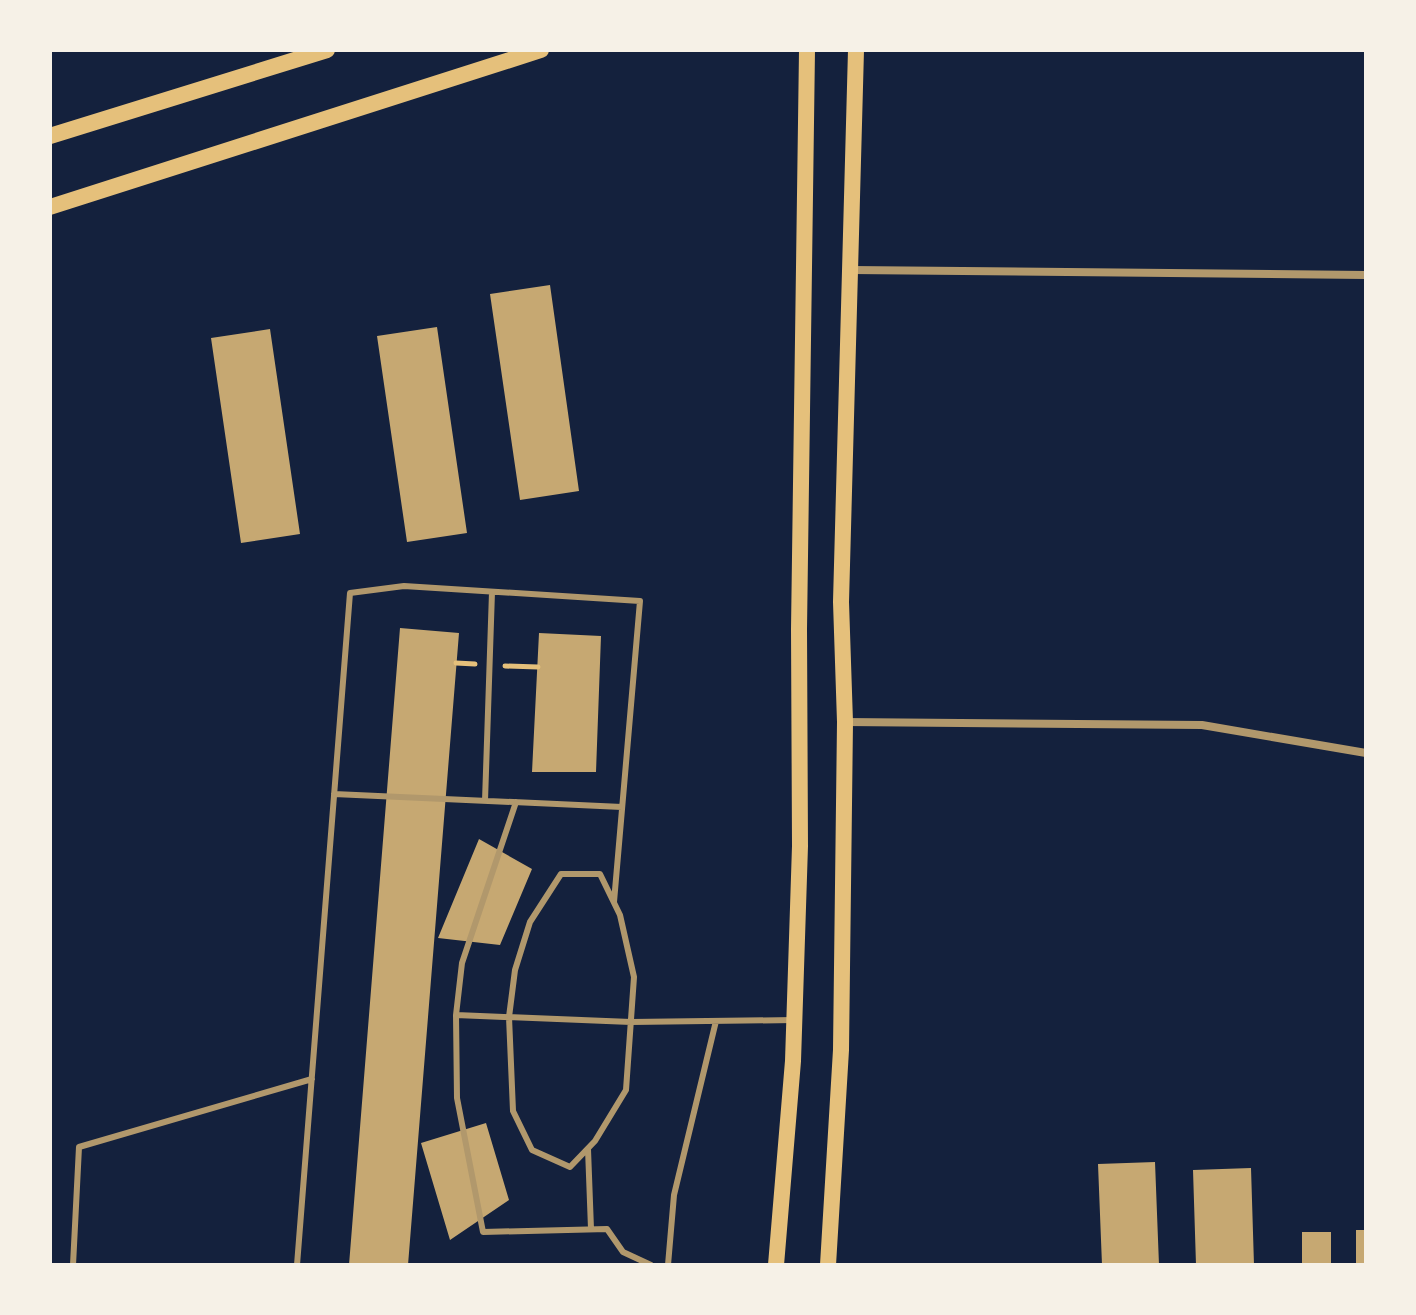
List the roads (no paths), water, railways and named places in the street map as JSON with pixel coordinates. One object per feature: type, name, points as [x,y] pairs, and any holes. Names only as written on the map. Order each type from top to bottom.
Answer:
[{"type":"main road","points":[[50,136],[327,50]]},
{"type":"main road","points":[[50,207],[541,50]]},
{"type":"main road","points":[[776,1265],[794,1020],[800,846],[799,629],[807,50]]},
{"type":"main road","points":[[828,1265],[841,1050],[845,722],[841,602],[856,50]]},
{"type":"street","points":[[850,270],[1366,275]]},
{"type":"street","points":[[845,722],[1202,725],[1366,753]]},
{"type":"lane","points":[[297,1265],[350,593],[404,586],[640,601],[614,902]]},
{"type":"lane","points":[[485,801],[492,592]]},
{"type":"lane","points":[[334,794],[622,807]]},
{"type":"lane","points":[[516,802],[462,963],[456,1015],[457,1098],[483,1232],[607,1229],[623,1252],[651,1265]]},
{"type":"lane","points":[[561,874],[600,874],[620,915],[634,977],[626,1090],[588,1149],[570,1167],[532,1150],[513,1111],[509,1017],[515,970],[530,922],[561,874]]},
{"type":"lane","points":[[456,1015],[631,1022],[794,1020]]},
{"type":"lane","points":[[668,1265],[674,1195],[716,1021]]},
{"type":"lane","points":[[73,1265],[79,1147],[312,1079]]},
{"type":"lane","points":[[588,1149],[591,1229]]}]
